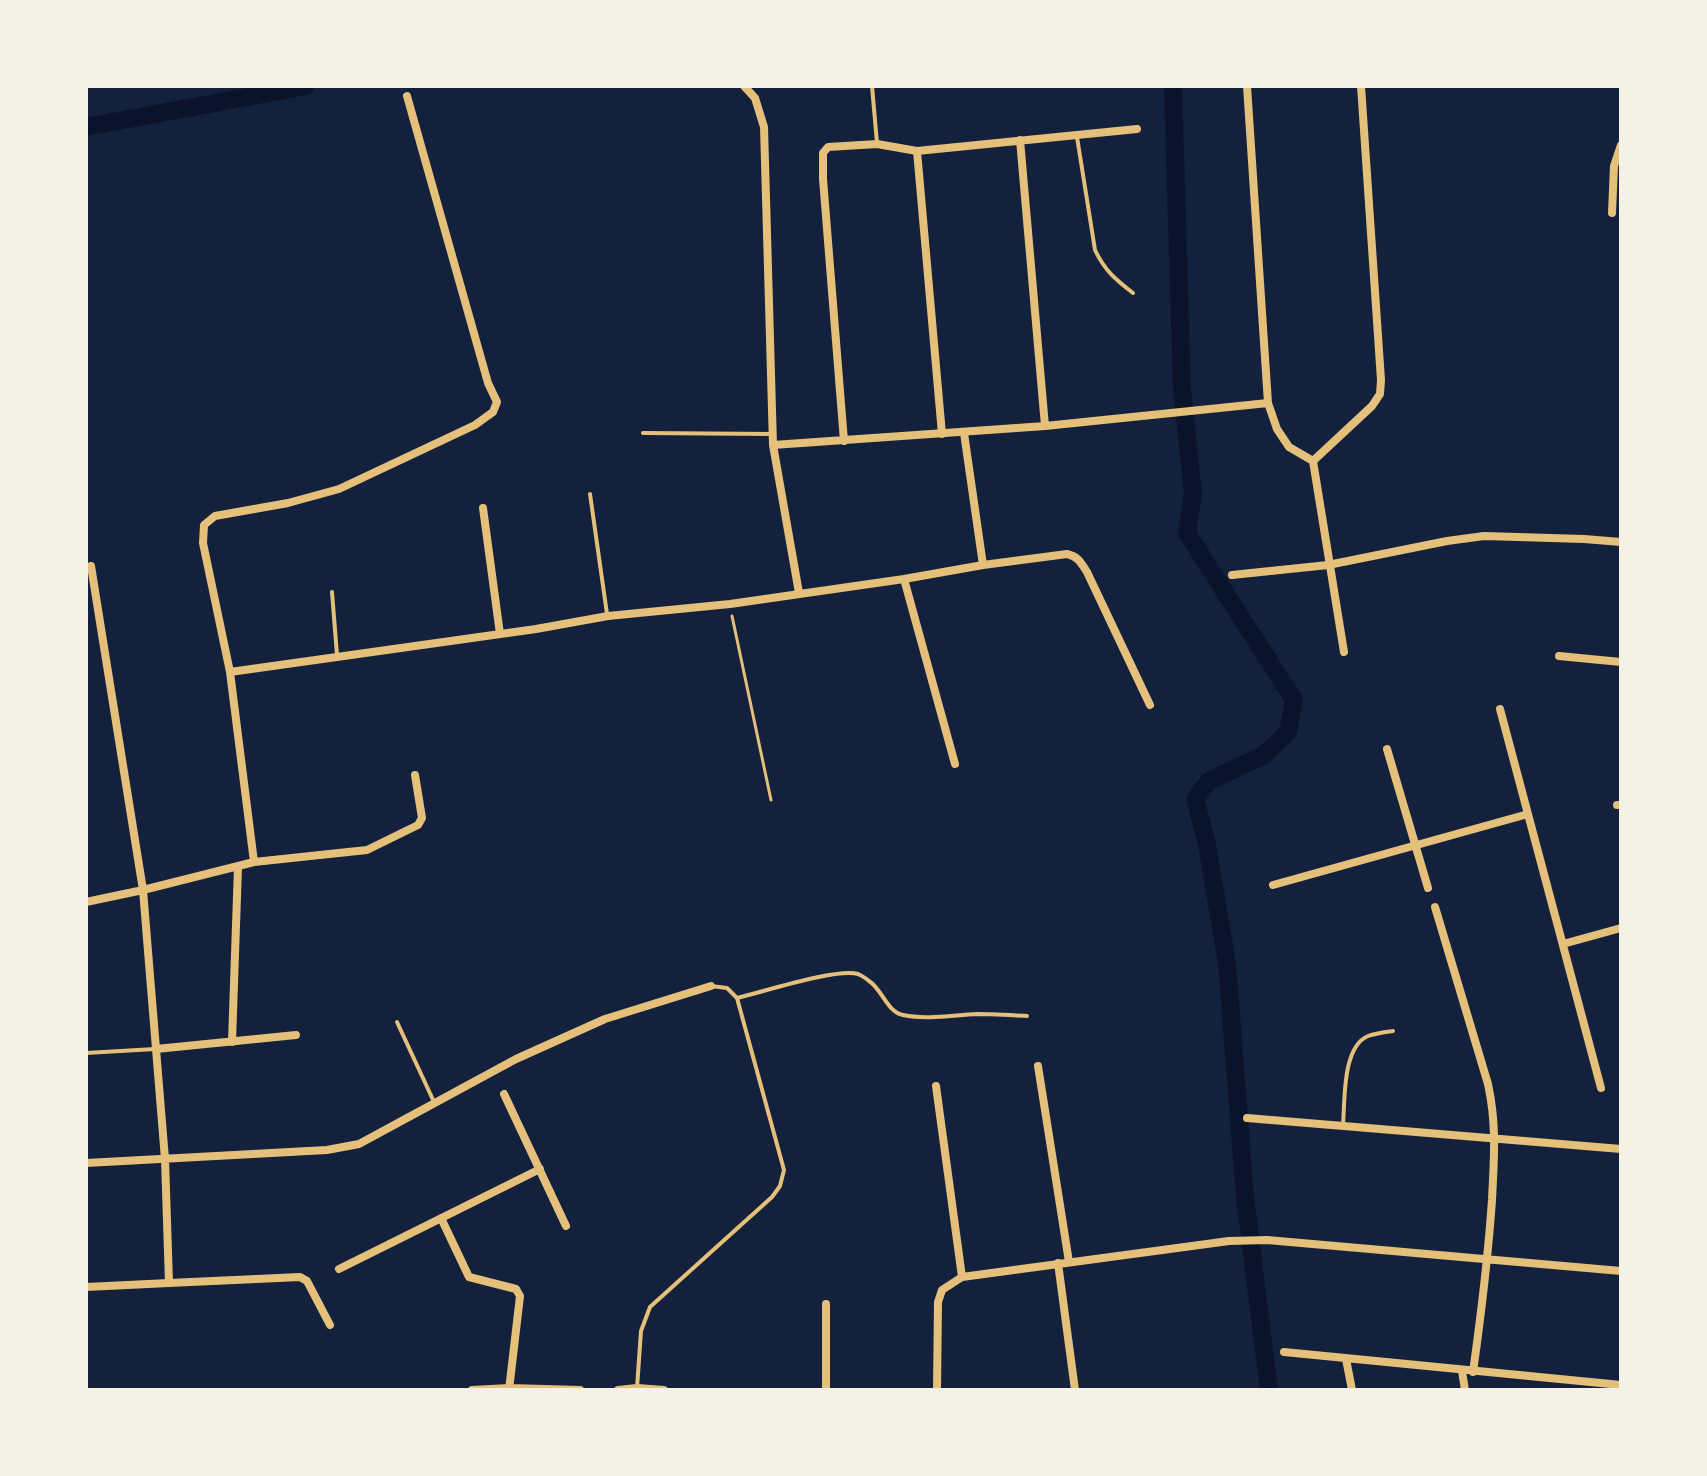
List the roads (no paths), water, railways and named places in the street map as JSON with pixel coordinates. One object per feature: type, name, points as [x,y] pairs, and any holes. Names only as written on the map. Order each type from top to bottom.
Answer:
[{"type":"street","points":[[744,86],[755,98],[764,127],[772,434],[799,593]]},
{"type":"street","points":[[1247,86],[1268,403],[1277,429],[1289,447],[1313,461]]},
{"type":"street","points":[[1313,461],[1372,406],[1380,394],[1361,86]]},
{"type":"street","points":[[254,862],[230,672],[203,543],[204,525],[215,516],[288,503],[339,489],[475,425],[493,412],[497,402],[488,383],[407,96]]},
{"type":"street","points":[[844,441],[823,179],[823,153],[828,147],[877,144],[917,151],[1137,129]]},
{"type":"street","points":[[1020,140],[1045,426]]},
{"type":"street","points":[[1612,213],[1614,166],[1621,145]]},
{"type":"street","points":[[917,151],[942,434]]},
{"type":"street","points":[[773,445],[964,433],[1268,403]]},
{"type":"street","points":[[964,433],[983,565]]},
{"type":"street","points":[[1313,461],[1344,652]]},
{"type":"street","points":[[483,508],[500,634]]},
{"type":"street","points":[[1232,575],[1328,565],[1484,536],[1621,542]]},
{"type":"street","points":[[230,672],[608,616],[730,604],[1067,554],[1079,559],[1150,705]]},
{"type":"street","points":[[91,566],[143,890],[165,1159],[169,1283]]},
{"type":"street","points":[[904,579],[955,764]]},
{"type":"street","points":[[1559,656],[1621,662]]},
{"type":"street","points":[[1500,709],[1601,1088]]},
{"type":"street","points":[[1387,749],[1428,888]]},
{"type":"street","points":[[86,902],[254,862],[367,850],[418,825],[422,818],[415,775]]},
{"type":"street","points":[[1273,885],[1528,814]]},
{"type":"street","points":[[232,1042],[238,867]]},
{"type":"street","points":[[1435,907],[1493,1108],[1495,1137],[1488,1259],[1473,1372]]},
{"type":"street","points":[[1563,944],[1621,928]]},
{"type":"street","points":[[86,1163],[327,1150],[359,1144],[516,1059],[605,1019],[711,986]]},
{"type":"street","points":[[156,1049],[296,1035]]},
{"type":"street","points":[[1038,1066],[1069,1262]]},
{"type":"street","points":[[936,1086],[962,1277]]},
{"type":"street","points":[[504,1094],[566,1226]]},
{"type":"street","points":[[1247,1118],[1621,1149]]},
{"type":"street","points":[[339,1269],[540,1169]]},
{"type":"street","points":[[441,1218],[469,1277],[516,1289],[520,1296],[509,1389]]},
{"type":"street","points":[[937,1390],[938,1302],[942,1290],[962,1277],[1229,1241],[1267,1240],[1621,1271]]},
{"type":"street","points":[[1058,1263],[1075,1390]]},
{"type":"street","points":[[86,1287],[300,1277],[307,1281],[330,1325]]},
{"type":"street","points":[[826,1304],[826,1390]]},
{"type":"street","points":[[1284,1352],[1579,1386],[1621,1385]]},
{"type":"street","points":[[1346,1359],[1352,1390]]},
{"type":"street","points":[[1462,1371],[1465,1390]]},
{"type":"street","points":[[472,1390],[580,1390]]},
{"type":"street","points":[[618,1390],[664,1390]]},
{"type":"lane","points":[[872,86],[877,144]]},
{"type":"lane","points":[[1077,135],[1095,250],[1111,275],[1133,293]]},
{"type":"lane","points":[[643,433],[772,434]]},
{"type":"lane","points":[[590,494],[608,616]]},
{"type":"lane","points":[[332,592],[337,658]]},
{"type":"lane","points":[[737,998],[830,975],[848,974],[859,975],[873,983],[892,1009],[904,1015],[1027,1016]]},
{"type":"lane","points":[[637,1388],[641,1331],[650,1307],[772,1197],[780,1186],[784,1170],[737,998],[727,988],[711,986]]},
{"type":"lane","points":[[397,1022],[434,1102]]},
{"type":"lane","points":[[1343,1125],[1349,1064],[1359,1042],[1369,1036],[1393,1031]]},
{"type":"lane","points":[[86,1053],[156,1049]]},
{"type":"waterway","points":[[86,127],[306,86]]},
{"type":"waterway","points":[[1173,86],[1182,390],[1193,493],[1187,533],[1294,700],[1288,732],[1264,755],[1209,781],[1195,799],[1207,844],[1227,963],[1245,1197],[1269,1390]]}]
